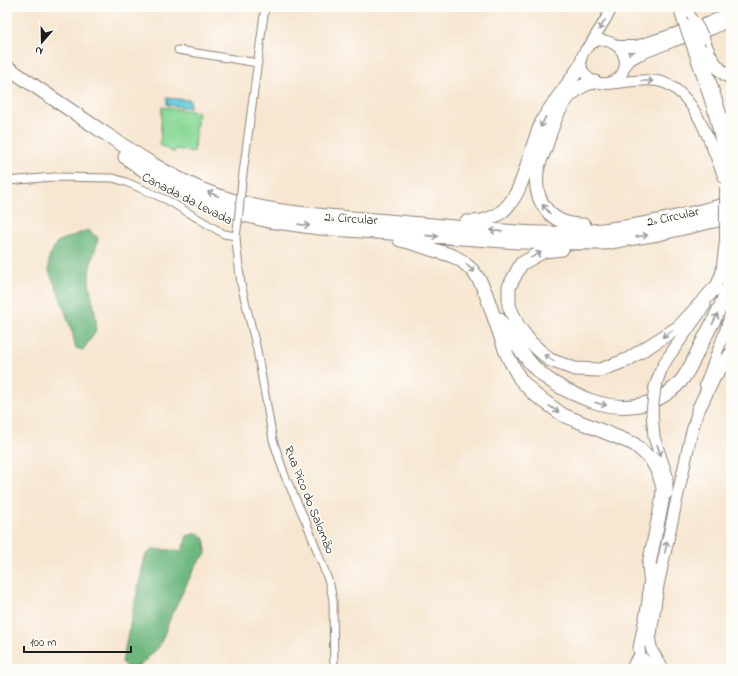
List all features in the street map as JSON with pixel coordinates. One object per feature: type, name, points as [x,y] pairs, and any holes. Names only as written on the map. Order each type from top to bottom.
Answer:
[{"type":"highway","points":[[690,18],[698,44],[719,69],[731,78]]},
{"type":"highway","points":[[352,218],[366,216],[475,222],[490,219],[507,208],[522,184],[528,160],[542,122],[580,66]]},
{"type":"highway","name":"2ª Circular","points":[[7,67],[140,157],[173,175],[201,189],[224,198],[278,211],[331,218],[352,218],[519,232],[564,233],[633,225],[691,214],[731,203]]},
{"type":"highway","name":"2ª Circular","points":[[7,78],[145,171],[194,196],[244,216],[277,222],[338,229],[520,242],[604,243],[658,234],[731,217]]},
{"type":"highway","points":[[602,83],[580,87],[571,95],[560,110],[552,126],[538,163],[536,178],[538,195],[542,204],[556,219],[568,224],[580,226],[633,225]]},
{"type":"highway","points":[[338,229],[409,242],[453,256],[462,261],[480,280],[507,355],[520,379],[534,394],[563,415],[634,444],[652,460],[659,474],[663,488],[662,502],[649,564],[652,582]]},
{"type":"highway","points":[[604,243],[544,251],[521,264],[509,287],[509,306],[518,326],[530,343],[550,360],[576,369],[600,370],[627,360],[679,326],[715,288]]},
{"type":"highway","points":[[491,308],[530,362],[537,370],[560,388],[600,404],[621,408],[648,403],[664,396],[682,380],[718,313],[731,277]]},
{"type":"highway","points":[[698,410],[714,377],[731,354]]},
{"type":"main road","points":[[613,7],[591,43],[583,52],[580,66],[585,74],[602,83],[655,81],[665,83],[681,93],[688,101],[701,122],[725,182]]},
{"type":"main road","points":[[679,7],[690,18]]},
{"type":"main road","points":[[618,46],[636,46],[710,22],[731,10]]},
{"type":"main road","points":[[602,83],[619,78],[630,60],[639,55],[674,41],[713,29],[731,20]]},
{"type":"main road","points":[[591,43],[601,40],[608,40],[618,46],[624,56],[624,68]]},
{"type":"main road","points":[[698,44],[726,129],[731,151]]},
{"type":"main road","points":[[637,669],[666,504],[667,476],[654,437],[652,412],[655,387],[667,359],[699,314],[715,288],[721,273],[725,241],[725,182],[723,157],[718,131],[706,87],[698,44]]},
{"type":"main road","points":[[628,669],[698,410],[731,311]]},
{"type":"main road","points":[[652,582],[650,642],[655,669]]},
{"type":"main road","points":[[640,656],[655,669]]},
{"type":"main road","points":[[632,669],[640,656]]},
{"type":"street","name":"Rua Pico do Salomão","points":[[265,7],[236,236],[241,284],[257,350],[273,440],[285,476],[307,524],[330,585],[333,601],[334,669]]},
{"type":"street","points":[[178,50],[258,63]]},
{"type":"street","name":"Canada da Levada","points":[[7,181],[54,177],[113,178],[126,182],[167,200],[224,234],[236,236]]},
{"type":"green space","points":[[162,107],[198,112],[194,152],[175,149],[174,153],[160,145]]},
{"type":"green space","points":[[88,230],[98,238],[89,274],[89,285],[96,327],[94,334],[83,350],[76,348],[60,297],[49,271],[49,257],[57,242]]},
{"type":"green space","points":[[197,533],[205,539],[206,554],[196,565],[172,614],[159,647],[141,665],[128,669],[122,662],[145,556],[152,549],[182,551],[187,536]]},
{"type":"water","points":[[167,98],[190,100],[190,108],[167,105]]}]
